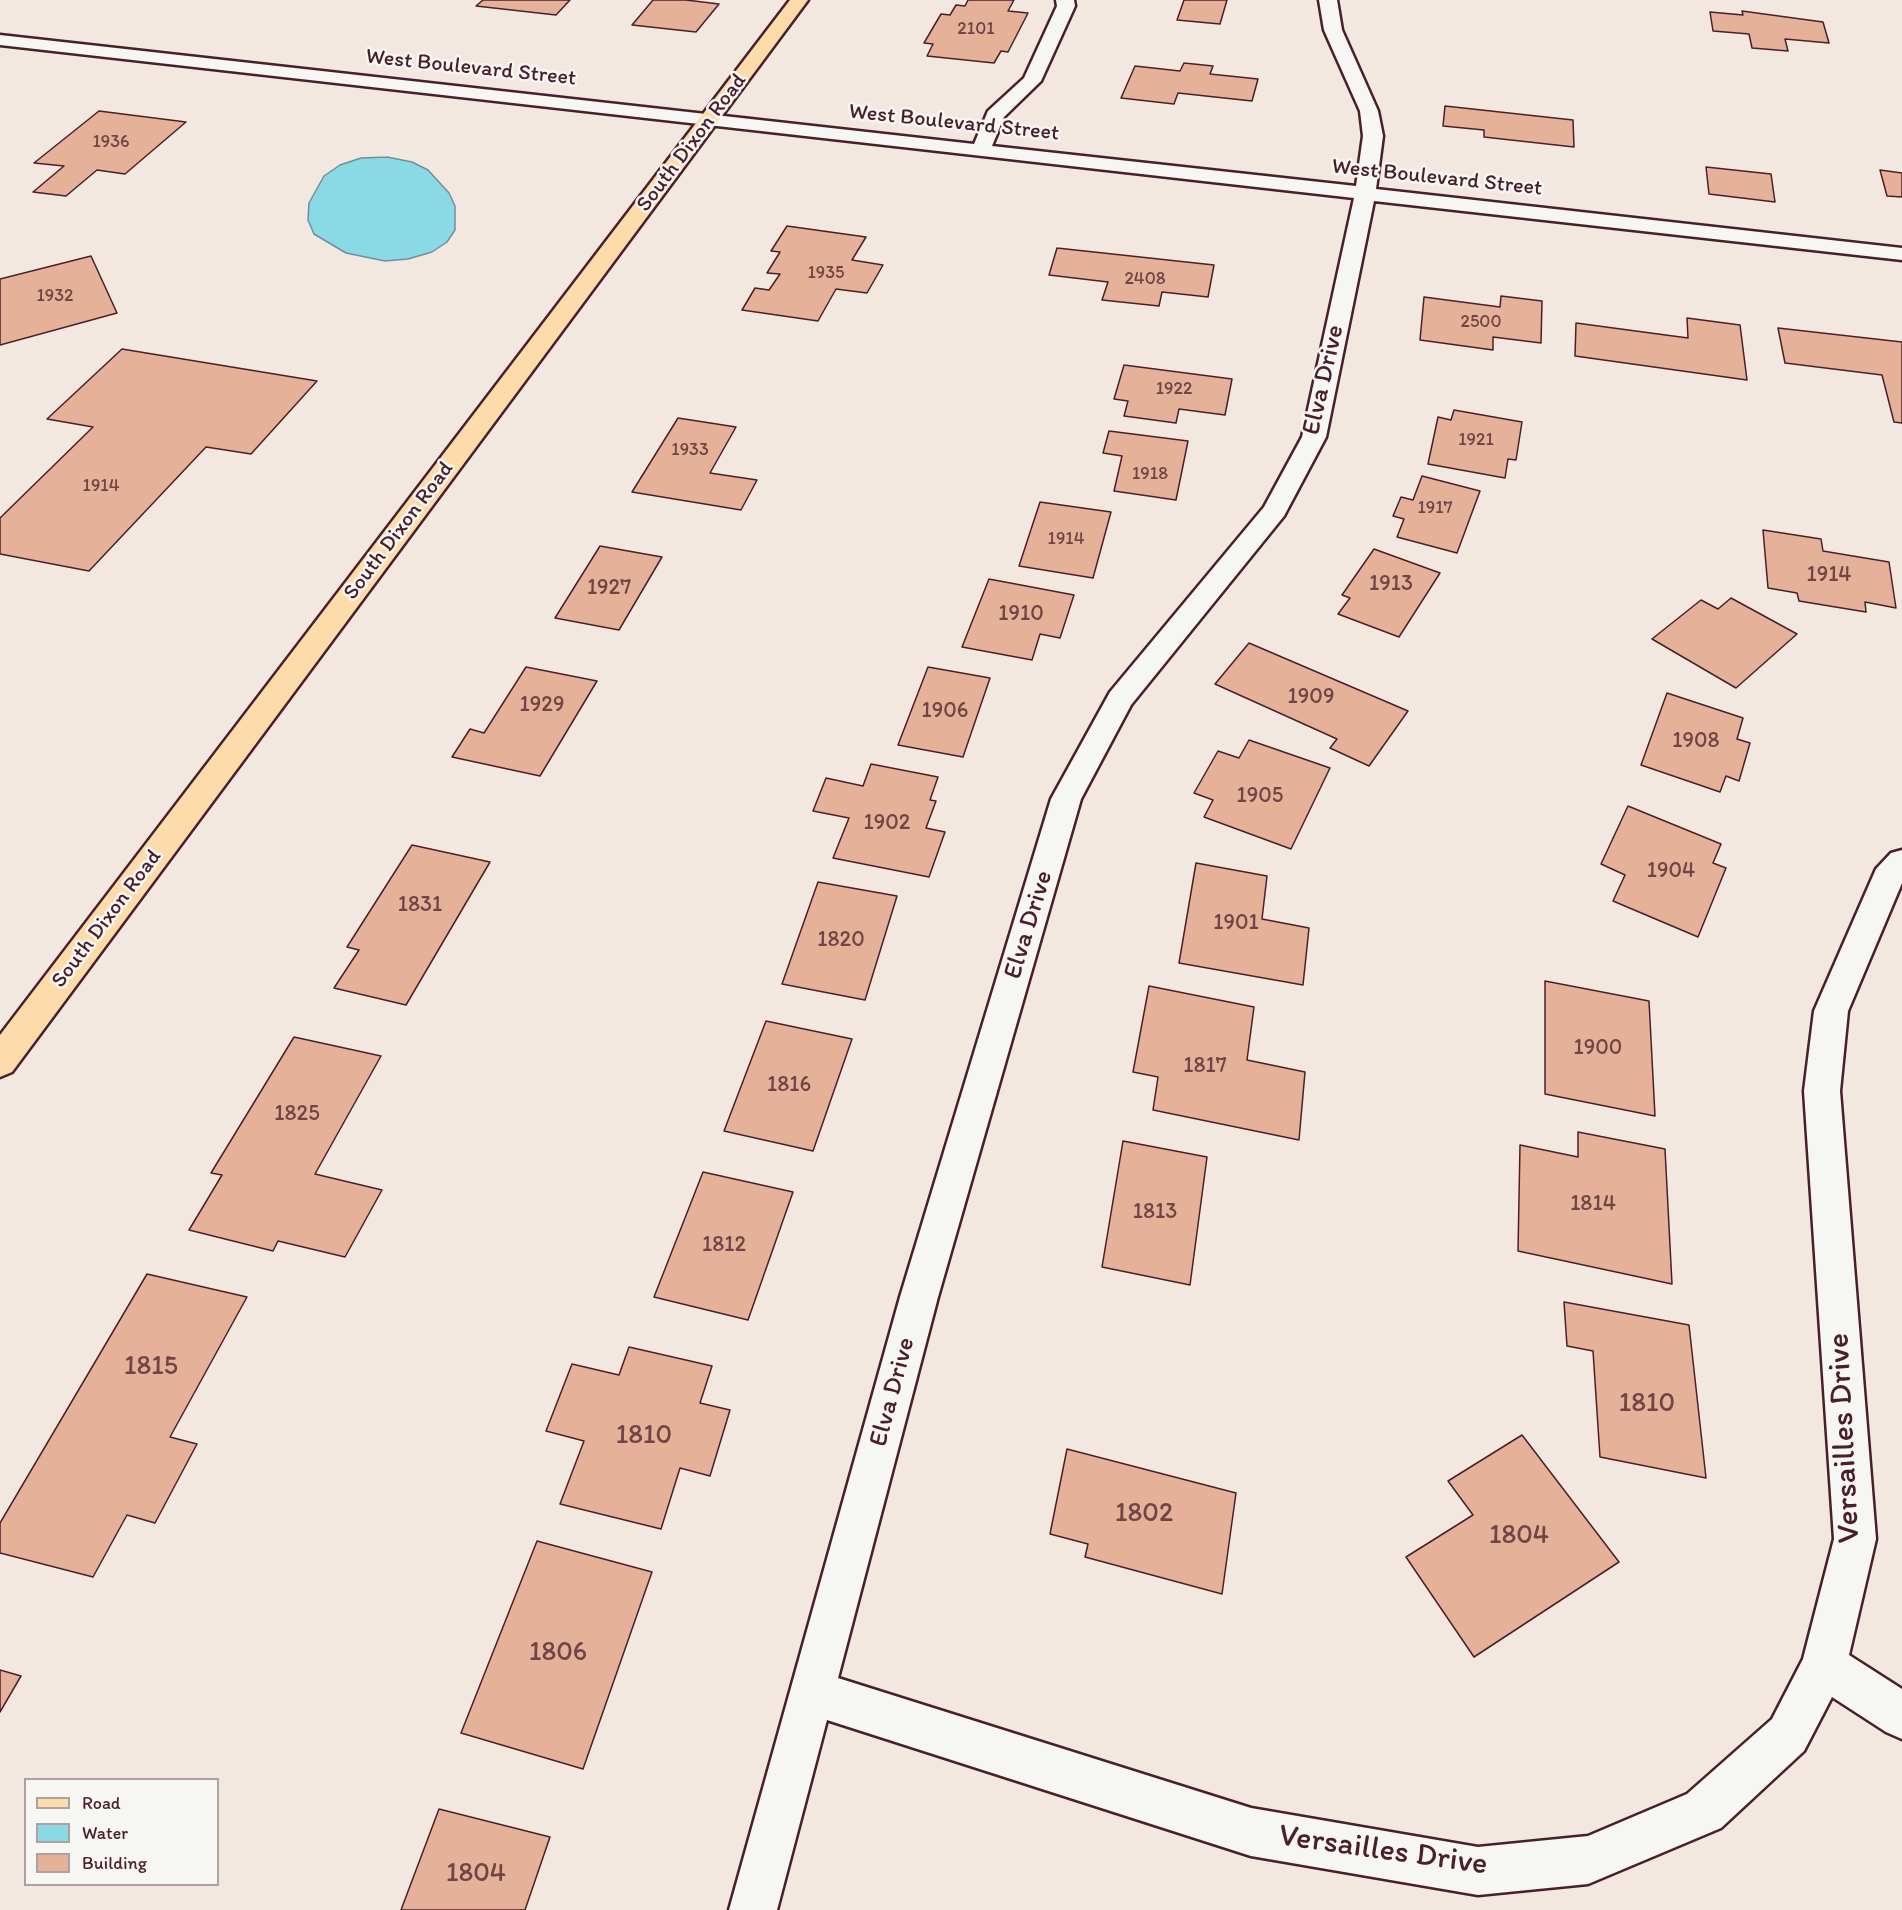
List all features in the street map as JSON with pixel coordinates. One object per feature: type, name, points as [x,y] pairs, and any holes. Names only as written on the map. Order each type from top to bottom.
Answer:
[{"type":"main road","name":"South Dixon Road","points":[[0,1062],[799,0]]},
{"type":"street","points":[[981,150],[995,115],[1032,81],[1066,6],[1065,0]]},
{"type":"street","name":"Elva Drive","points":[[753,1910],[919,1297],[1066,799],[1120,699],[1275,510],[1314,436],[1365,194],[1373,136],[1369,111],[1333,30],[1328,0]]},
{"type":"street","name":"West Boulevard Street","points":[[0,40],[1902,254]]},
{"type":"street","name":"Versailles Drive","points":[[812,1692],[1251,1832],[1478,1871],[1588,1860],[1704,1811],[1788,1735],[1824,1665],[1856,1539],[1822,1091],[1831,1011],[1887,878],[1902,862]]},
{"type":"street","points":[[1824,1665],[1902,1716]]},
{"type":"water","points":[[387,157],[412,162],[428,170],[449,193],[455,206],[455,230],[447,242],[432,252],[408,259],[385,261],[346,253],[314,234],[308,220],[309,203],[324,176],[340,165],[361,158]]},
{"type":"building","points":[[483,0],[570,0],[556,15],[476,6]]},
{"type":"building","points":[[653,0],[686,0],[719,4],[696,32],[632,25]]},
{"type":"building","points":[[968,0],[1014,0],[1008,11],[1028,13],[1008,52],[1001,51],[994,63],[927,56],[933,44],[924,43],[941,14],[950,15],[956,5],[965,6]]},
{"type":"building","points":[[1184,0],[1227,0],[1220,24],[1177,20]]},
{"type":"building","points":[[1742,11],[1823,22],[1829,43],[1785,39],[1788,51],[1752,48],[1749,34],[1713,31],[1710,12],[1743,15]]},
{"type":"building","points":[[1184,63],[1213,66],[1210,74],[1258,79],[1252,101],[1178,93],[1174,104],[1121,98],[1135,66],[1180,71]]},
{"type":"building","points":[[1445,106],[1573,120],[1574,147],[1484,137],[1484,130],[1443,126]]},
{"type":"building","points":[[99,111],[186,122],[125,174],[97,170],[66,196],[33,192],[64,166],[34,163]]},
{"type":"building","points":[[1706,167],[1771,174],[1775,202],[1709,194]]},
{"type":"building","points":[[1880,170],[1902,173],[1902,197],[1887,196]]},
{"type":"building","points":[[787,226],[866,237],[852,260],[883,265],[867,293],[836,289],[818,321],[742,310],[755,288],[769,290],[780,274],[767,273],[780,252],[771,251]]},
{"type":"building","points":[[1057,248],[1214,265],[1208,297],[1162,292],[1159,306],[1102,300],[1108,282],[1049,275]]},
{"type":"building","points":[[91,256],[117,313],[0,345],[0,279]]},
{"type":"building","points":[[1501,296],[1542,301],[1541,343],[1493,337],[1493,350],[1420,340],[1424,297],[1500,307]]},
{"type":"building","points":[[1687,318],[1740,325],[1747,380],[1575,356],[1576,323],[1688,338]]},
{"type":"building","points":[[1778,328],[1902,342],[1902,423],[1894,422],[1882,375],[1785,363]]},
{"type":"building","points":[[122,349],[317,381],[251,454],[206,447],[89,571],[0,554],[0,518],[93,427],[47,419]]},
{"type":"building","points":[[1124,365],[1232,379],[1225,415],[1179,409],[1176,423],[1124,416],[1128,401],[1114,399]]},
{"type":"building","points":[[1454,410],[1522,422],[1516,460],[1508,459],[1505,478],[1428,464],[1438,417],[1451,420]]},
{"type":"building","points":[[678,418],[736,427],[710,473],[757,480],[741,510],[632,492]]},
{"type":"building","points":[[1109,431],[1188,441],[1176,500],[1114,491],[1122,456],[1103,453]]},
{"type":"building","points":[[1422,476],[1480,491],[1457,553],[1397,537],[1404,519],[1393,516],[1401,497],[1413,500]]},
{"type":"building","points":[[1040,502],[1111,512],[1093,578],[1019,566]]},
{"type":"building","points":[[1763,530],[1821,539],[1823,551],[1889,562],[1896,608],[1865,602],[1866,612],[1799,601],[1797,593],[1768,588]]},
{"type":"building","points":[[600,546],[662,557],[619,630],[555,618]]},
{"type":"building","points":[[1374,549],[1440,573],[1399,637],[1338,614],[1350,598],[1342,595]]},
{"type":"building","points":[[989,579],[1074,595],[1060,638],[1040,634],[1032,660],[962,647]]},
{"type":"building","points":[[1731,598],[1797,634],[1736,688],[1652,639],[1701,600],[1718,609]]},
{"type":"building","points":[[1249,643],[1408,711],[1369,766],[1330,748],[1337,739],[1215,684]]},
{"type":"building","points":[[526,667],[597,681],[540,776],[452,757],[470,729],[484,733]]},
{"type":"building","points":[[928,667],[990,678],[963,757],[898,745]]},
{"type":"building","points":[[1667,693],[1743,718],[1737,739],[1750,743],[1739,781],[1726,776],[1720,792],[1641,765]]},
{"type":"building","points":[[1249,740],[1330,768],[1291,849],[1204,817],[1213,800],[1194,793],[1218,751],[1239,758]]},
{"type":"building","points":[[871,764],[938,777],[930,800],[936,801],[926,828],[945,832],[929,877],[833,858],[849,818],[813,811],[826,778],[863,786]]},
{"type":"building","points":[[1628,806],[1721,844],[1713,863],[1726,868],[1698,937],[1613,901],[1625,875],[1601,864]]},
{"type":"building","points":[[412,845],[490,862],[406,1005],[334,988],[359,950],[347,947]]},
{"type":"building","points":[[1196,863],[1267,876],[1262,919],[1309,928],[1303,985],[1179,963]]},
{"type":"building","points":[[818,882],[897,896],[865,1000],[782,984]]},
{"type":"building","points":[[1545,981],[1649,1001],[1655,1116],[1545,1094]]},
{"type":"building","points":[[1149,986],[1254,1007],[1247,1060],[1305,1072],[1299,1140],[1153,1110],[1158,1077],[1133,1072]]},
{"type":"building","points":[[766,1021],[852,1039],[813,1151],[724,1131]]},
{"type":"building","points":[[294,1037],[381,1056],[315,1174],[382,1190],[345,1257],[278,1241],[273,1251],[189,1230],[222,1175],[211,1173]]},
{"type":"building","points":[[1578,1132],[1665,1149],[1672,1284],[1518,1251],[1520,1145],[1578,1157]]},
{"type":"building","points":[[1123,1141],[1207,1157],[1190,1285],[1102,1267]]},
{"type":"building","points":[[703,1172],[793,1192],[748,1320],[654,1297]]},
{"type":"building","points":[[147,1274],[247,1297],[170,1437],[197,1444],[155,1523],[127,1515],[93,1577],[0,1553],[0,1523]]},
{"type":"building","points":[[1564,1302],[1689,1325],[1706,1478],[1600,1457],[1593,1351],[1567,1346]]},
{"type":"building","points":[[629,1347],[712,1366],[700,1403],[730,1410],[710,1476],[680,1468],[661,1529],[560,1504],[584,1441],[546,1431],[572,1364],[619,1375]]},
{"type":"building","points":[[1522,1435],[1619,1562],[1474,1657],[1406,1557],[1473,1515],[1448,1481]]},
{"type":"building","points":[[1067,1449],[1236,1493],[1222,1594],[1085,1557],[1088,1544],[1050,1534]]},
{"type":"building","points":[[537,1541],[652,1572],[583,1769],[461,1733]]},
{"type":"building","points":[[0,1670],[21,1676],[0,1712]]},
{"type":"building","points":[[439,1809],[550,1837],[525,1910],[401,1910]]}]
